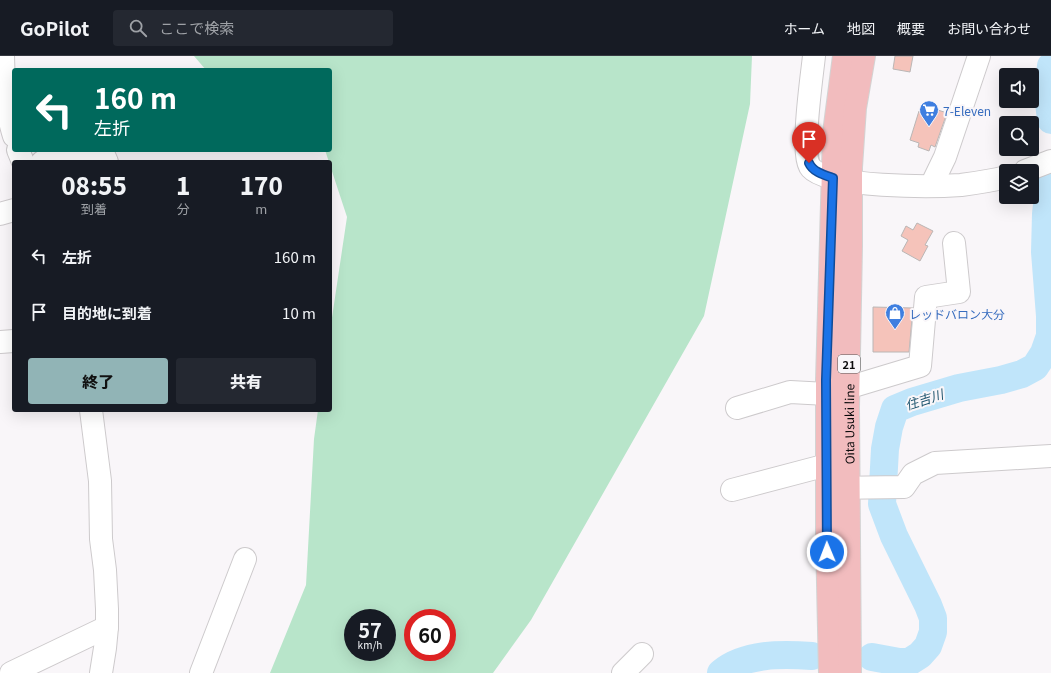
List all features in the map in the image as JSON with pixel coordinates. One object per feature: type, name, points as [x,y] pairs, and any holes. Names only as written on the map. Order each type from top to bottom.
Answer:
[{"type":"main road","name":"Oita Usuki line","points":[[844,56],[834,133],[842,179],[849,387],[850,673]]},
{"type":"main road","name":"Oita Usuki line","points":[[830,673],[827,538],[827,394],[842,179],[853,131],[864,56]]},
{"type":"street","points":[[3,56],[3,82],[12,127]]},
{"type":"street","points":[[814,56],[807,124],[807,155],[811,167],[819,173],[842,179],[884,184],[931,186],[960,185],[998,179]]},
{"type":"street","points":[[931,186],[945,157],[979,56]]},
{"type":"street","points":[[99,152],[103,153],[106,160]]},
{"type":"street","points":[[52,160],[73,156]]},
{"type":"street","points":[[1039,166],[1051,161]]},
{"type":"street","points":[[0,214],[12,211]]},
{"type":"street","points":[[737,408],[790,392],[827,394],[920,366],[926,297],[960,292],[954,243]]},
{"type":"street","points":[[0,342],[12,341]]},
{"type":"street","points":[[92,412],[100,481],[101,539],[105,570],[107,627],[101,673]]},
{"type":"street","points":[[827,488],[849,489],[904,487],[913,474],[935,464],[1051,456]]},
{"type":"street","points":[[732,490],[827,465]]},
{"type":"street","points":[[201,673],[245,559]]},
{"type":"street","points":[[13,673],[107,627]]},
{"type":"street","points":[[623,673],[642,654]]},
{"type":"green space","points":[[194,56],[752,56],[750,104],[704,316],[531,620],[493,673],[270,673],[306,585],[314,439],[318,412],[332,412],[332,318],[347,217],[332,171],[332,160],[328,160],[326,152],[332,152],[332,68],[204,68]]},
{"type":"building","points":[[895,56],[913,56],[910,72],[893,69]]},
{"type":"building","name":"7-Eleven","points":[[923,105],[947,113],[935,147],[931,145],[929,151],[918,147],[919,143],[910,140],[919,111],[921,112]]},
{"type":"building","points":[[917,223],[933,231],[925,245],[928,246],[920,261],[902,251],[908,240],[901,236],[906,226],[913,230]]},
{"type":"building","name":"レッドバロン大分","points":[[873,307],[913,308],[909,352],[873,352]]},
{"type":"waterway","name":"住吉川","points":[[1051,66],[1048,94],[1051,120]]},
{"type":"waterway","name":"住吉川","points":[[872,657],[899,662],[909,662],[920,655],[928,646],[933,632],[933,618],[928,605],[894,536],[882,504],[885,449],[889,427],[895,409],[912,402],[959,388],[1001,380],[1022,374],[1035,367],[1044,353],[1050,336],[1045,252],[1046,214],[1051,168]]},
{"type":"waterway","name":"住吉川","points":[[721,673],[731,666],[752,658],[776,655],[812,656]]},
{"type":"place","name":"7-Eleven","points":[[929,127]]},
{"type":"place","name":"レッドバロン大分","points":[[895,330]]},
{"type":"route","points":[[809,163],[816,171],[833,178],[826,380],[827,552]]}]
